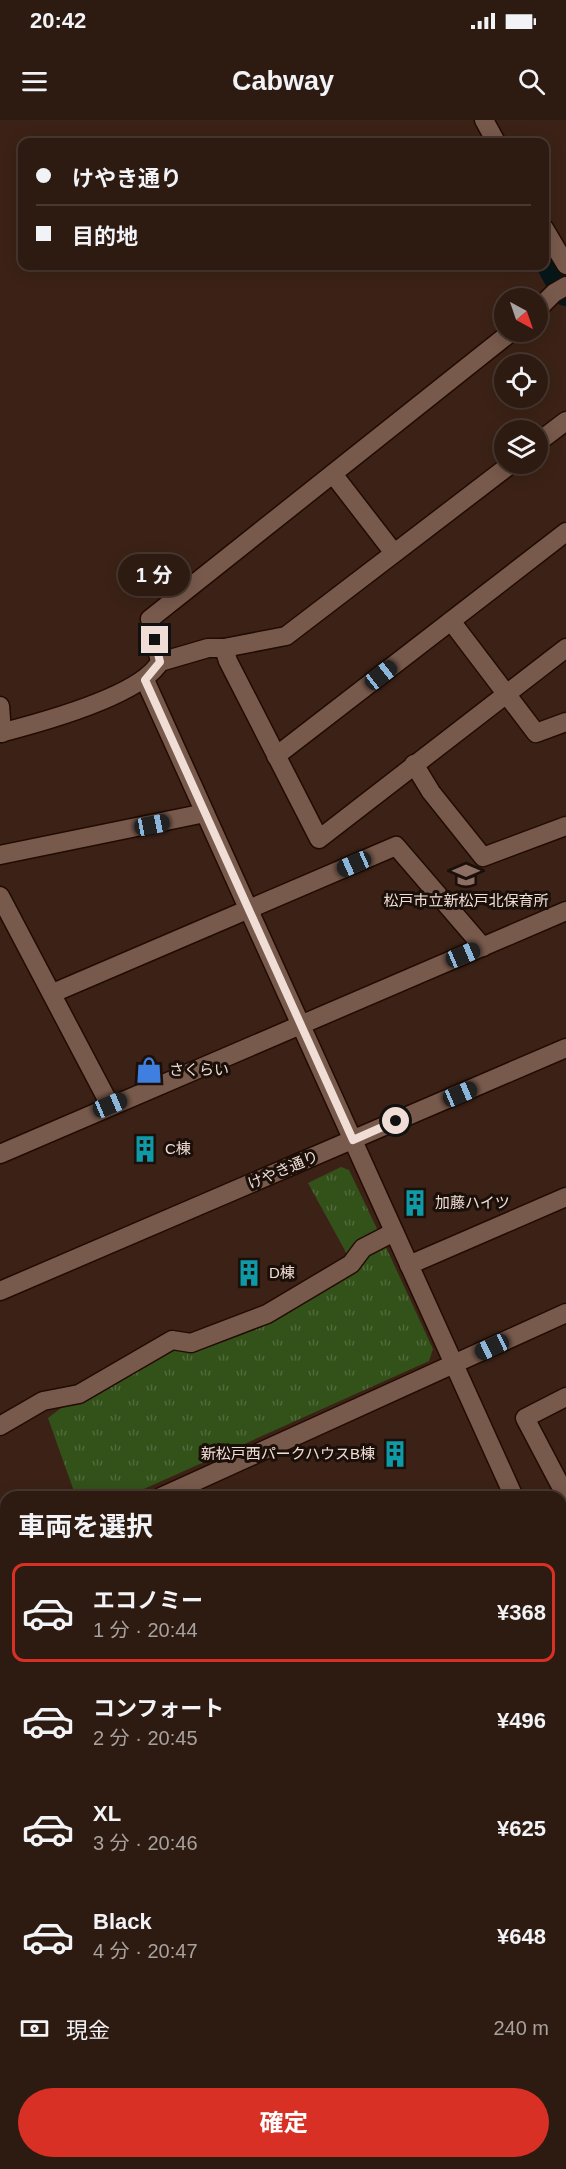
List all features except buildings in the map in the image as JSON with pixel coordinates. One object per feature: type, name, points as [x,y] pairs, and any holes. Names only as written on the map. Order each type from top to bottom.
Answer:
[{"type":"street","points":[[484,120],[494,138]]},
{"type":"street","points":[[549,236],[566,265]]},
{"type":"street","points":[[548,300],[560,290]]},
{"type":"street","points":[[160,662],[150,619],[499,342]]},
{"type":"street","points":[[548,435],[566,421]]},
{"type":"street","points":[[333,474],[394,553]]},
{"type":"street","points":[[0,706],[1,733],[72,712],[145,680],[160,662],[208,648],[224,648],[286,636],[497,474]]},
{"type":"street","points":[[276,756],[566,532]]},
{"type":"street","points":[[451,621],[536,733],[566,722]]},
{"type":"street","points":[[224,648],[319,839],[566,648]]},
{"type":"street","points":[[145,680],[511,1491]]},
{"type":"street","points":[[414,764],[431,792],[483,857],[566,826]]},
{"type":"street","points":[[0,855],[205,813]]},
{"type":"street","points":[[52,993],[396,846],[483,947]]},
{"type":"street","points":[[0,896],[110,1105]]},
{"type":"street","points":[[0,1154],[566,911]]},
{"type":"street","name":"けやき通り","points":[[0,1291],[566,1048]]},
{"type":"street","points":[[409,1265],[566,1197]]},
{"type":"street","points":[[0,1426],[43,1401],[80,1394],[172,1341],[190,1343],[267,1314],[351,1264],[363,1248],[394,1232]]},
{"type":"street","points":[[174,1491],[566,1313]]},
{"type":"street","points":[[563,1491],[525,1418],[566,1397]]},
{"type":"green space","points":[[341,1167],[349,1170],[379,1233],[348,1256],[308,1183]]},
{"type":"green space","points":[[384,1243],[433,1349],[429,1361],[139,1491],[74,1491],[48,1418],[73,1399],[172,1348],[195,1350]]},
{"type":"waterway","points":[[549,260],[566,291]]},
{"type":"place","name":"松戸市立新松戸北保育所","points":[[466,875]]},
{"type":"place","name":"さくらい","points":[[149,1070]]},
{"type":"place","name":"C棟","points":[[145,1149]]},
{"type":"place","name":"加藤ハイツ","points":[[415,1203]]},
{"type":"place","name":"D棟","points":[[249,1273]]},
{"type":"place","name":"新松戸西パークハウスB棟","points":[[395,1454]]},
{"type":"route","points":[[155,640],[160,662],[145,680],[353,1140],[396,1121]]}]
